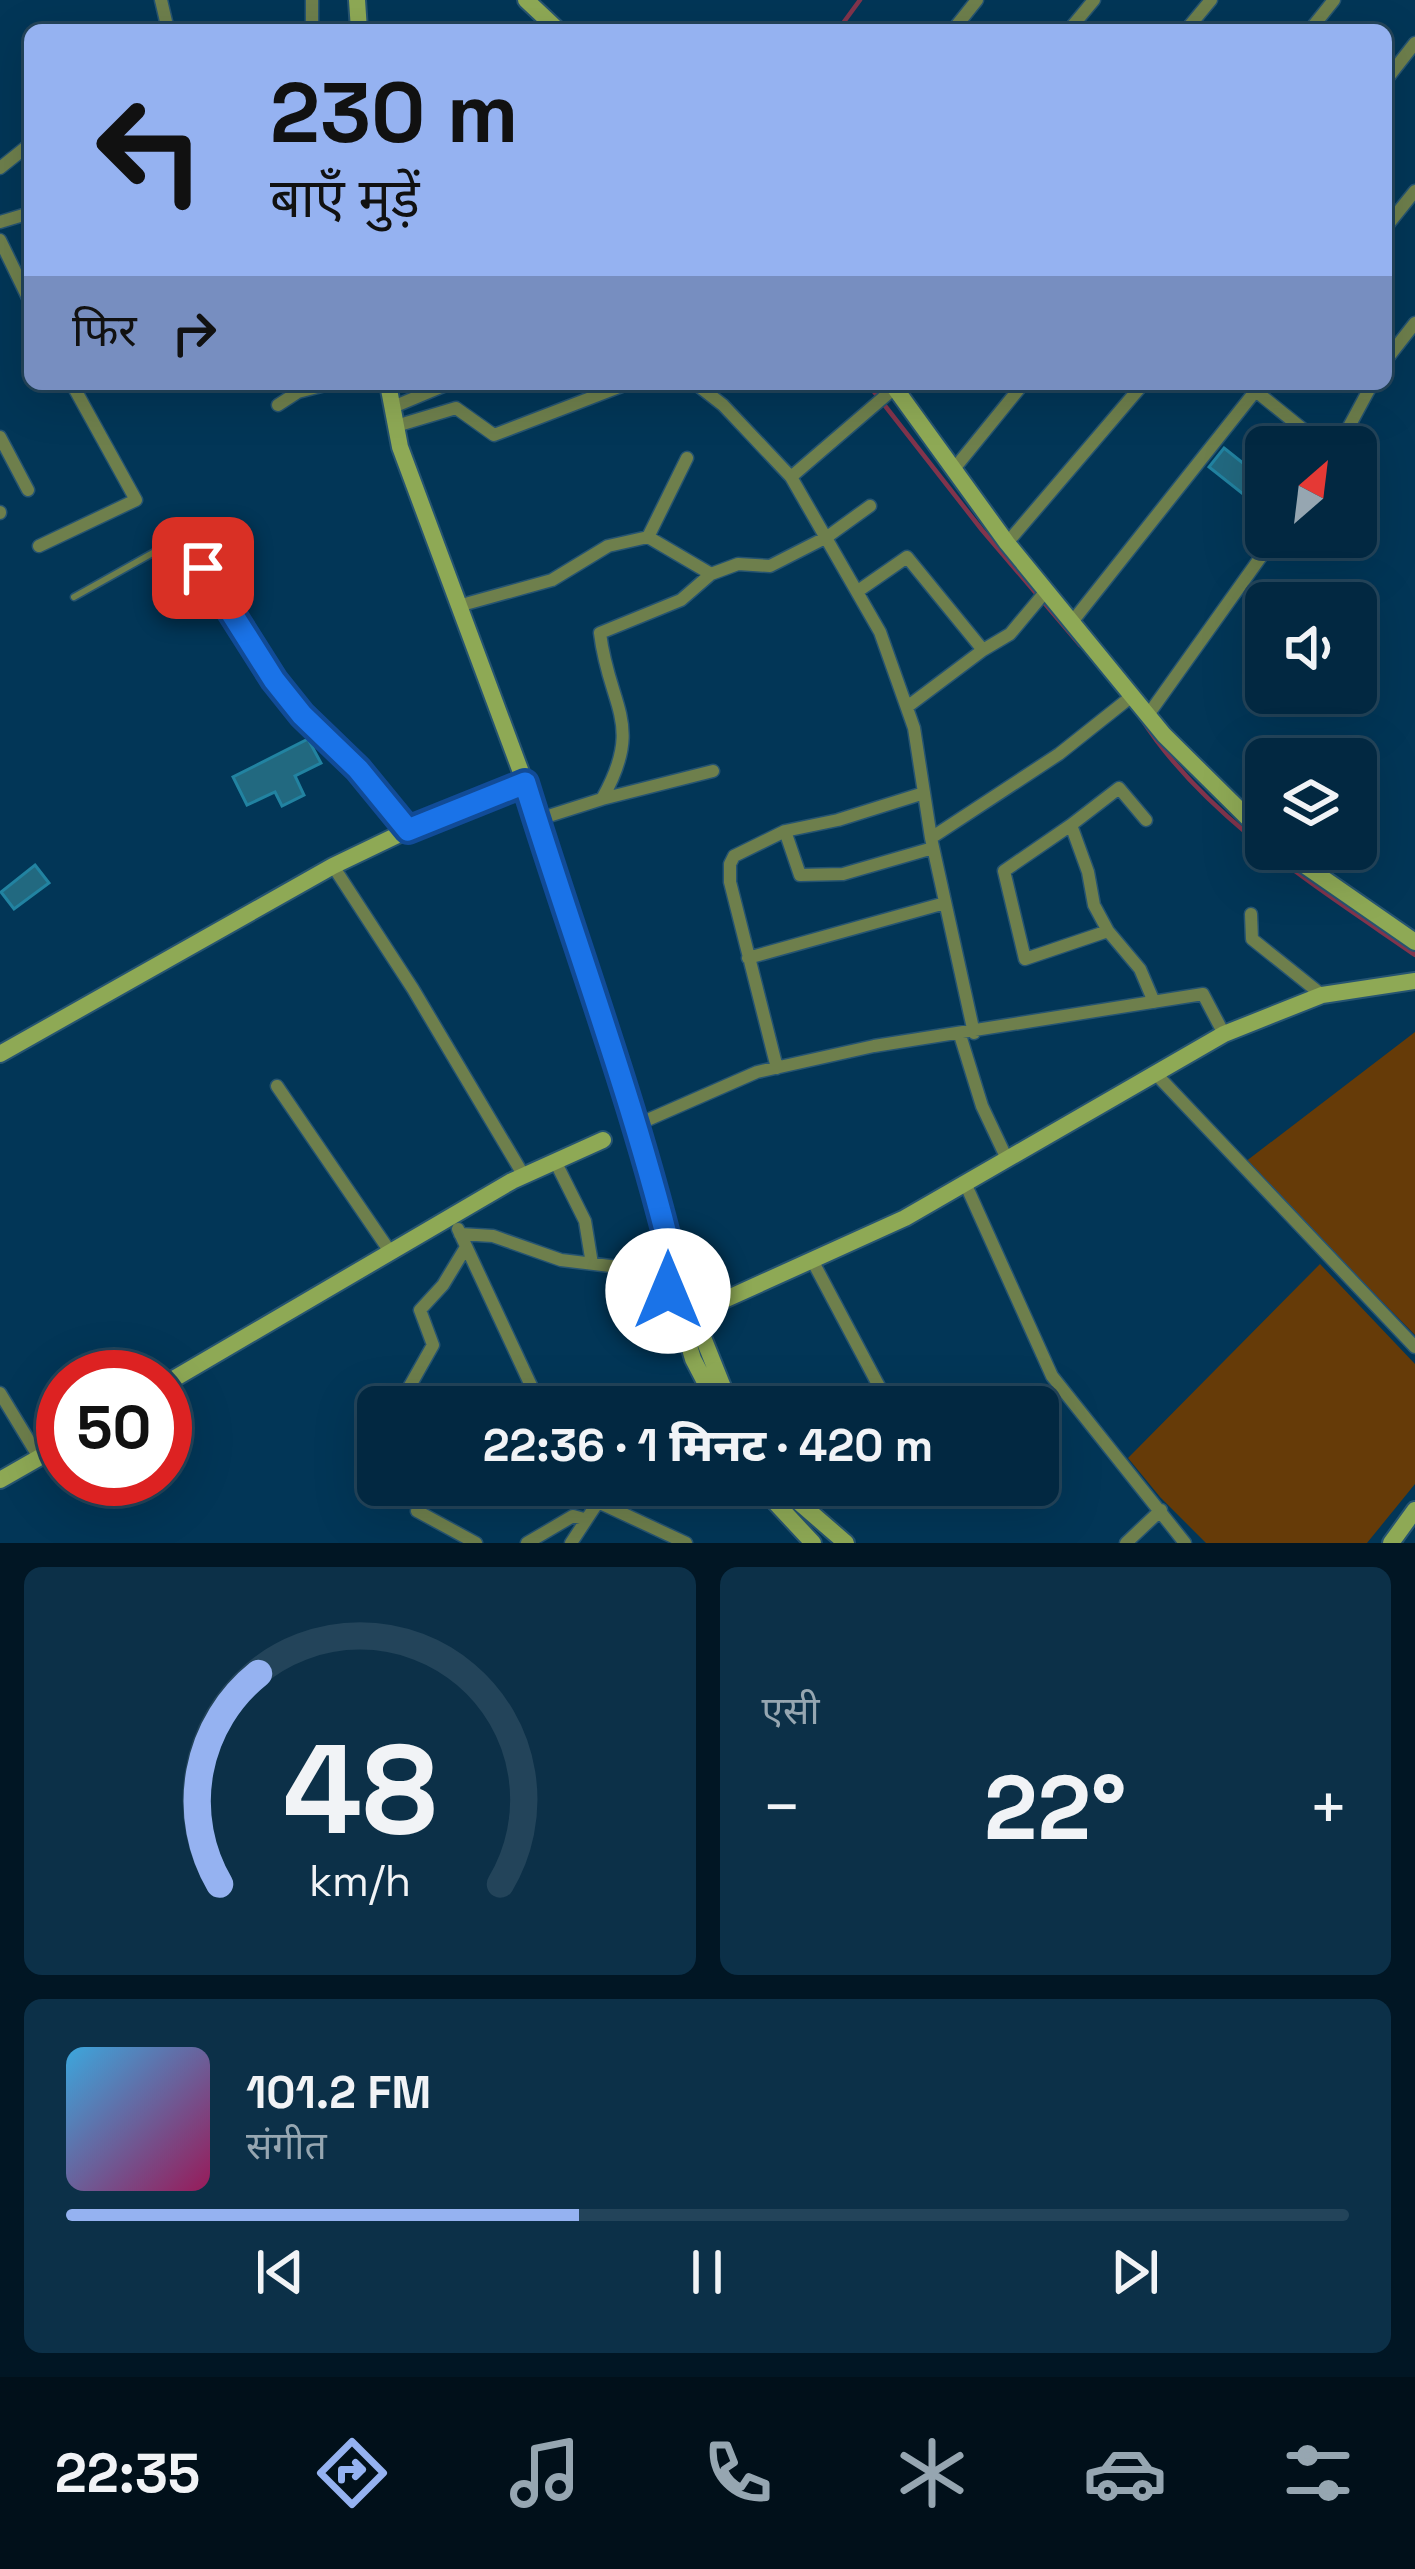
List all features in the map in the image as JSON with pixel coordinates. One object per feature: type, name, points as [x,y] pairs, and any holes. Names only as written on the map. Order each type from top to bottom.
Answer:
[{"type":"street","points":[[526,0],[552,24]]},
{"type":"street","points":[[958,24],[977,0]]},
{"type":"street","points":[[1074,24],[1094,0]]},
{"type":"street","points":[[1191,24],[1210,0]]},
{"type":"street","points":[[1315,24],[1334,0]]},
{"type":"street","points":[[1392,72],[1415,43]]},
{"type":"street","points":[[0,168],[24,149]]},
{"type":"street","points":[[1392,220],[1415,191]]},
{"type":"street","points":[[0,240],[24,290]]},
{"type":"street","points":[[1392,352],[1415,322]]},
{"type":"street","points":[[39,546],[136,500],[75,390]]},
{"type":"street","points":[[278,405],[306,390]]},
{"type":"street","points":[[389,390],[458,606],[525,783],[636,1125],[681,1287],[692,1359],[707,1386]]},
{"type":"street","points":[[394,416],[438,390]]},
{"type":"street","points":[[394,416],[456,408],[494,435],[611,390]]},
{"type":"street","points":[[705,390],[791,478],[880,632],[907,707],[982,1106],[1007,1159]]},
{"type":"street","points":[[791,478],[891,390]]},
{"type":"street","points":[[899,390],[1127,701],[1148,716],[1245,815]]},
{"type":"street","points":[[954,469],[1018,390]]},
{"type":"street","points":[[1007,543],[1138,390]]},
{"type":"street","points":[[1072,622],[1251,390]]},
{"type":"street","points":[[1259,390],[1301,426]]},
{"type":"street","points":[[1349,426],[1369,390]]},
{"type":"street","points":[[0,437],[28,490]]},
{"type":"street","points":[[648,537],[687,458]]},
{"type":"street","points":[[602,799],[619,768],[625,728],[599,633],[681,600],[711,574],[738,564],[770,566],[827,536],[870,506]]},
{"type":"street","points":[[458,606],[552,580],[608,545],[648,537],[711,574]]},
{"type":"street","points":[[858,591],[907,557],[983,650]]},
{"type":"street","points":[[1148,716],[1260,558]]},
{"type":"street","points":[[907,707],[1010,634],[1046,591]]},
{"type":"street","points":[[785,831],[800,875],[843,874],[932,843],[1127,701]]},
{"type":"street","points":[[536,820],[713,771]]},
{"type":"street","points":[[0,1054],[333,866],[525,783]]},
{"type":"street","points":[[1108,931],[1025,959],[1004,871],[1119,788],[1147,820]]},
{"type":"street","points":[[777,1067],[730,882],[734,856],[785,831],[924,793]]},
{"type":"street","points":[[1071,825],[1094,905],[1108,931],[1140,969],[1154,1002]]},
{"type":"street","points":[[333,866],[524,1176]]},
{"type":"street","points":[[1311,870],[1415,942]]},
{"type":"street","points":[[748,958],[945,903]]},
{"type":"street","points":[[1251,914],[1252,939],[1322,994]]},
{"type":"street","points":[[192,1368],[391,1253],[460,1233],[493,1236],[560,1260],[592,1264],[724,1300],[905,1218],[1224,1034],[1322,994],[1415,981]]},
{"type":"street","points":[[636,1125],[777,1067],[874,1046],[1203,994],[1224,1034]]},
{"type":"street","points":[[1155,1073],[1415,1347]]},
{"type":"street","points":[[277,1086],[391,1253]]},
{"type":"street","points":[[410,1386],[433,1346],[421,1310],[443,1285],[460,1233],[524,1176],[603,1140]]},
{"type":"street","points":[[555,1161],[584,1221],[592,1264]]},
{"type":"street","points":[[965,1184],[1052,1376],[1185,1543]]},
{"type":"street","points":[[460,1233],[532,1386]]},
{"type":"street","points":[[812,1260],[879,1386]]},
{"type":"street","points":[[681,1287],[722,1386]]},
{"type":"street","points":[[0,1393],[36,1452]]},
{"type":"street","points":[[0,1480],[36,1461]]},
{"type":"street","points":[[572,1543],[595,1506]]},
{"type":"street","points":[[607,1506],[686,1543]]},
{"type":"street","points":[[784,1506],[813,1543]]},
{"type":"street","points":[[795,1506],[846,1543]]},
{"type":"street","points":[[1126,1543],[1161,1510]]},
{"type":"street","points":[[1391,1543],[1415,1510]]},
{"type":"street","points":[[417,1511],[476,1543]]},
{"type":"street","points":[[527,1543],[573,1516],[584,1519]]},
{"type":"lane","points":[[74,597],[167,545],[191,551],[274,680],[408,830]]},
{"type":"shaded area","points":[[1415,1032],[1415,1335],[1245,1162]]},
{"type":"shaded area","points":[[1320,1264],[1415,1364],[1415,1484],[1367,1543],[1206,1543],[1128,1458]]},
{"type":"building","points":[[1224,448],[1245,465],[1245,491],[1243,494],[1209,467]]},
{"type":"building","points":[[308,739],[321,763],[295,776],[304,795],[282,806],[275,792],[247,805],[233,777]]},
{"type":"building","points":[[35,865],[49,883],[14,909],[1,892]]},
{"type":"waterway","points":[[842,24],[860,0]]},
{"type":"waterway","points":[[873,390],[1080,645]]},
{"type":"waterway","points":[[1141,718],[1167,754],[1230,819],[1415,955]]},
{"type":"route","points":[[203,568],[274,680],[408,830],[525,783],[574,944],[630,1102],[672,1250],[677,1279],[668,1291]]}]
